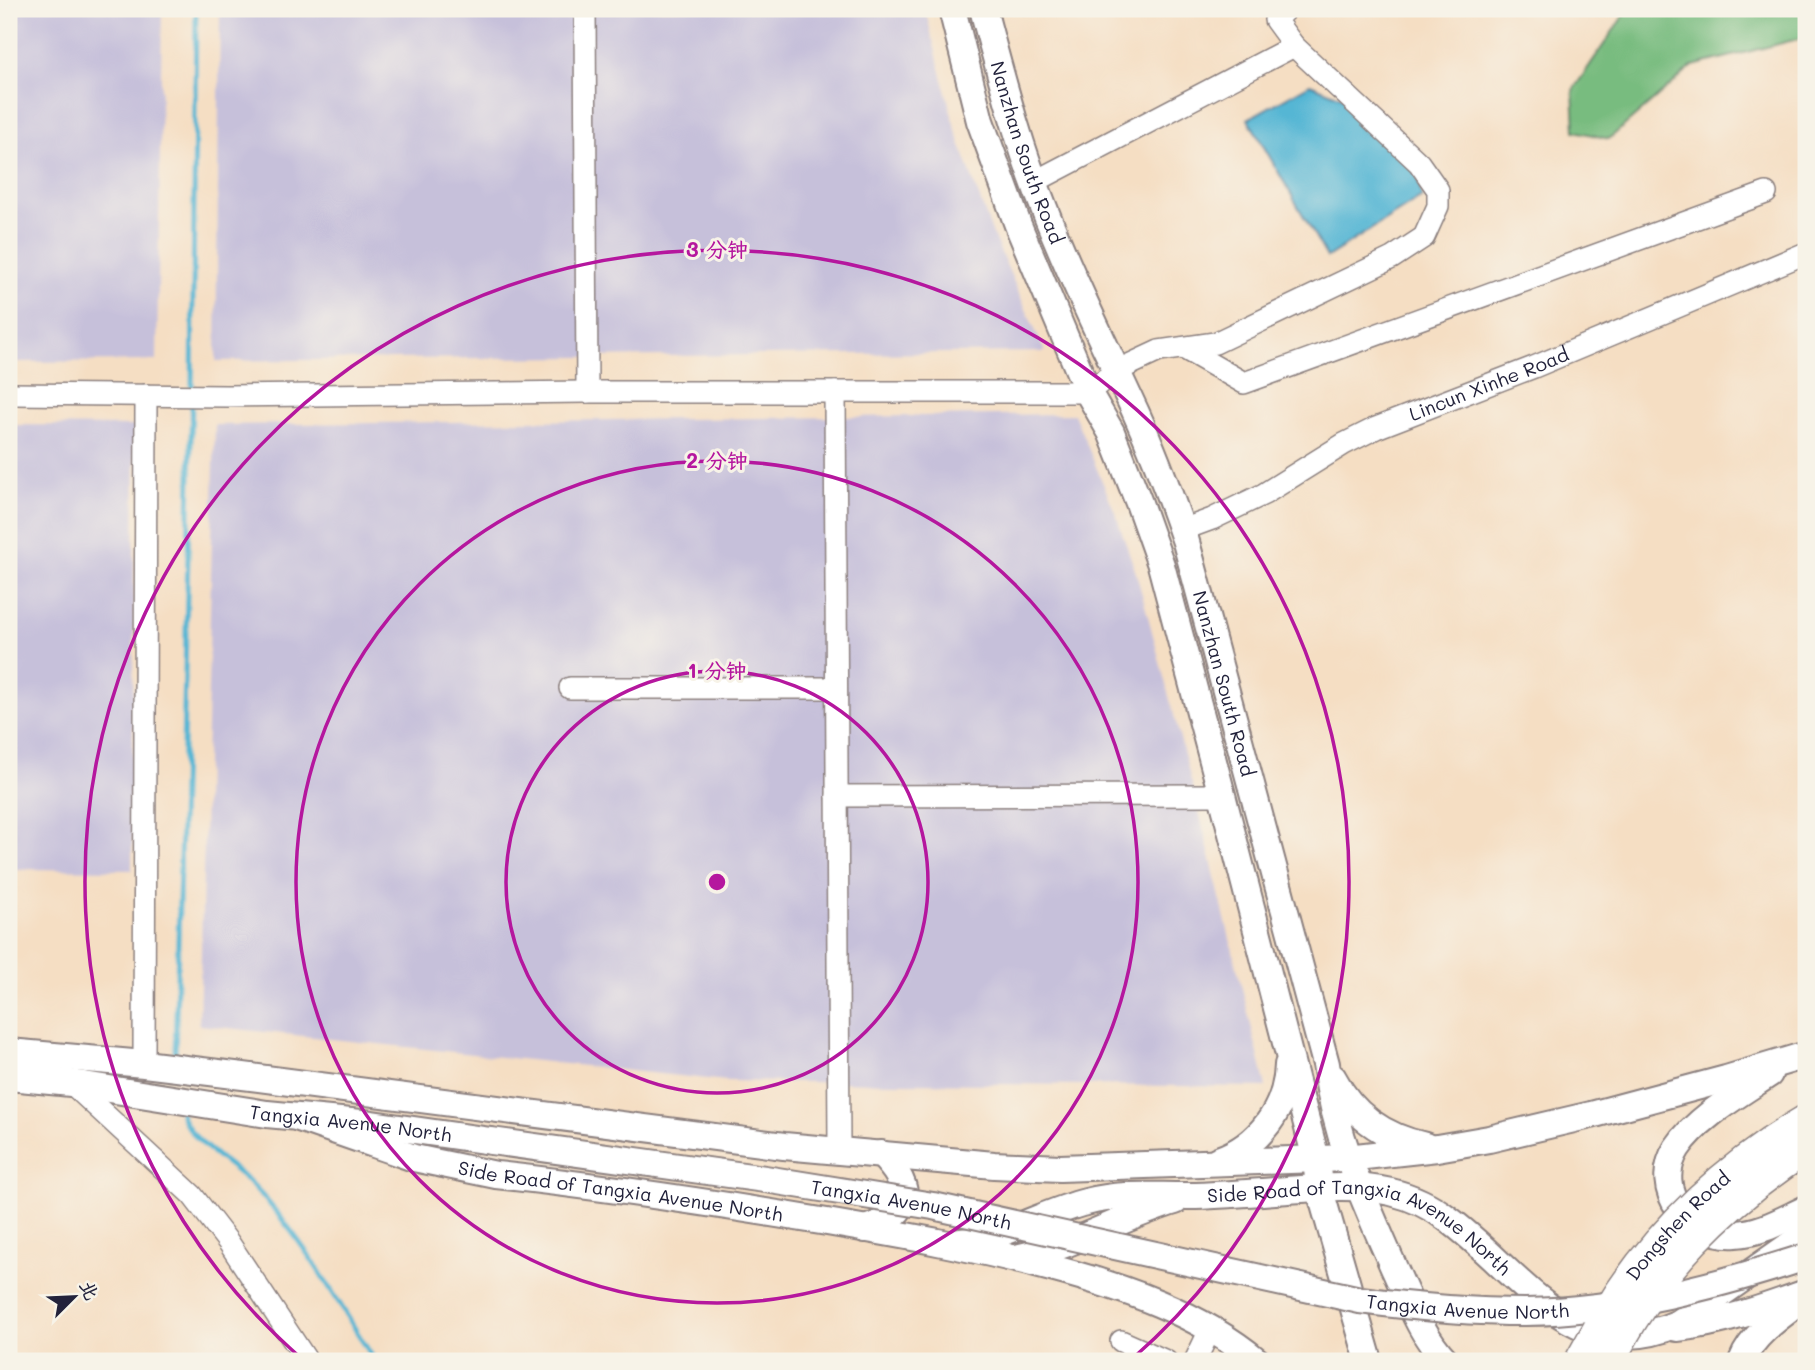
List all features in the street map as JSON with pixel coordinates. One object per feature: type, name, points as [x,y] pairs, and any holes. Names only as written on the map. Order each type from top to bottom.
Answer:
[{"type":"highway","name":"Dongshen Road","points":[[1580,1361],[1622,1291],[1678,1221],[1735,1168],[1806,1120]]},
{"type":"highway","name":"Dongshen Road","points":[[1610,1361],[1640,1310],[1673,1264],[1696,1239],[1755,1185],[1806,1149]]},
{"type":"main road","name":"Nanzhan South Road","points":[[951,9],[980,121],[1018,225],[1088,391],[1111,432],[1161,565],[1316,1159],[1319,1187],[1369,1361]]},
{"type":"main road","name":"Nanzhan South Road","points":[[983,9],[1015,127],[1034,182],[1061,250],[1163,479],[1182,530],[1326,1064],[1333,1108],[1347,1158],[1419,1322],[1446,1361]]},
{"type":"main road","name":"Tangxia Avenue North","points":[[9,1052],[149,1064],[784,1146],[994,1165],[1060,1168],[1347,1158],[1437,1148],[1591,1115],[1797,1058]]},
{"type":"main road","points":[[1207,1164],[1234,1154],[1264,1130],[1285,1086],[1289,1054]]},
{"type":"main road","points":[[1797,1058],[1717,1110],[1686,1136],[1676,1151],[1668,1180],[1677,1207],[1686,1217],[1712,1231],[1726,1234],[1763,1228],[1806,1209]]},
{"type":"main road","points":[[1326,1064],[1348,1103],[1363,1119],[1403,1139],[1437,1148]]},
{"type":"main road","name":"Tangxia Avenue North","points":[[9,1077],[71,1083],[267,1114],[372,1124],[765,1179],[933,1206],[1360,1300],[1417,1307],[1527,1312],[1620,1304],[1725,1282],[1806,1257]]},
{"type":"main road","name":"Side Road of Tangxia Avenue North","points":[[299,1118],[414,1158],[483,1172],[774,1213],[1015,1258],[1051,1250],[1125,1219],[1194,1196]]},
{"type":"main road","points":[[865,1228],[890,1220],[903,1200],[899,1177],[881,1154]]},
{"type":"main road","name":"Side Road of Tangxia Avenue North","points":[[945,1243],[981,1238],[1063,1209],[1109,1198],[1146,1194],[1194,1196],[1319,1187],[1358,1187],[1391,1192],[1430,1207],[1472,1238],[1551,1312],[1593,1334],[1615,1337],[1641,1336],[1679,1323],[1806,1234]]},
{"type":"main road","points":[[1015,1258],[1088,1277],[1171,1309],[1227,1339],[1257,1361]]},
{"type":"main road","points":[[1665,1330],[1707,1324],[1806,1295]]},
{"type":"main road","points":[[1742,1361],[1745,1352],[1761,1334],[1806,1295]]},
{"type":"street","points":[[585,9],[587,392]]},
{"type":"street","points":[[9,394],[227,396],[1088,391],[1116,371],[1159,352],[1215,343],[1392,258],[1424,237],[1438,206],[1438,190],[1419,163],[1294,46],[1275,20],[1286,9]]},
{"type":"street","points":[[1034,182],[1294,46]]},
{"type":"street","points":[[1183,348],[1244,383],[1766,193]]},
{"type":"street","name":"Lincun Xinhe Road","points":[[1182,530],[1264,494],[1344,444],[1376,428],[1558,357],[1806,253]]},
{"type":"street","points":[[835,392],[839,1150]]},
{"type":"street","points":[[146,395],[149,1064]]},
{"type":"street","points":[[570,688],[836,688]]},
{"type":"street","points":[[837,796],[1222,795]]},
{"type":"street","points":[[71,1083],[192,1195],[229,1242],[307,1361]]},
{"type":"street","points":[[1195,1361],[1210,1329]]},
{"type":"street","points":[[1121,1341],[1166,1361]]},
{"type":"shaded area","points":[[9,9],[162,9],[157,361],[9,362]]},
{"type":"shaded area","points":[[220,9],[925,9],[955,128],[974,183],[993,235],[1045,352],[216,361]]},
{"type":"shaded area","points":[[1074,414],[1115,512],[1136,573],[1197,803],[1266,1087],[726,1081],[199,1025],[215,425]]},
{"type":"shaded area","points":[[9,425],[135,426],[132,870],[9,869]]},
{"type":"green space","points":[[1628,9],[1806,9],[1806,37],[1693,66],[1609,139],[1575,131],[1573,90]]},
{"type":"water","points":[[1310,84],[1345,98],[1415,167],[1422,197],[1327,257],[1248,119]]},
{"type":"waterway","points":[[192,391],[196,9]]},
{"type":"waterway","points":[[175,1059],[192,400]]},
{"type":"waterway","points":[[180,1110],[185,1122],[201,1142],[244,1177],[288,1226],[375,1361]]}]
